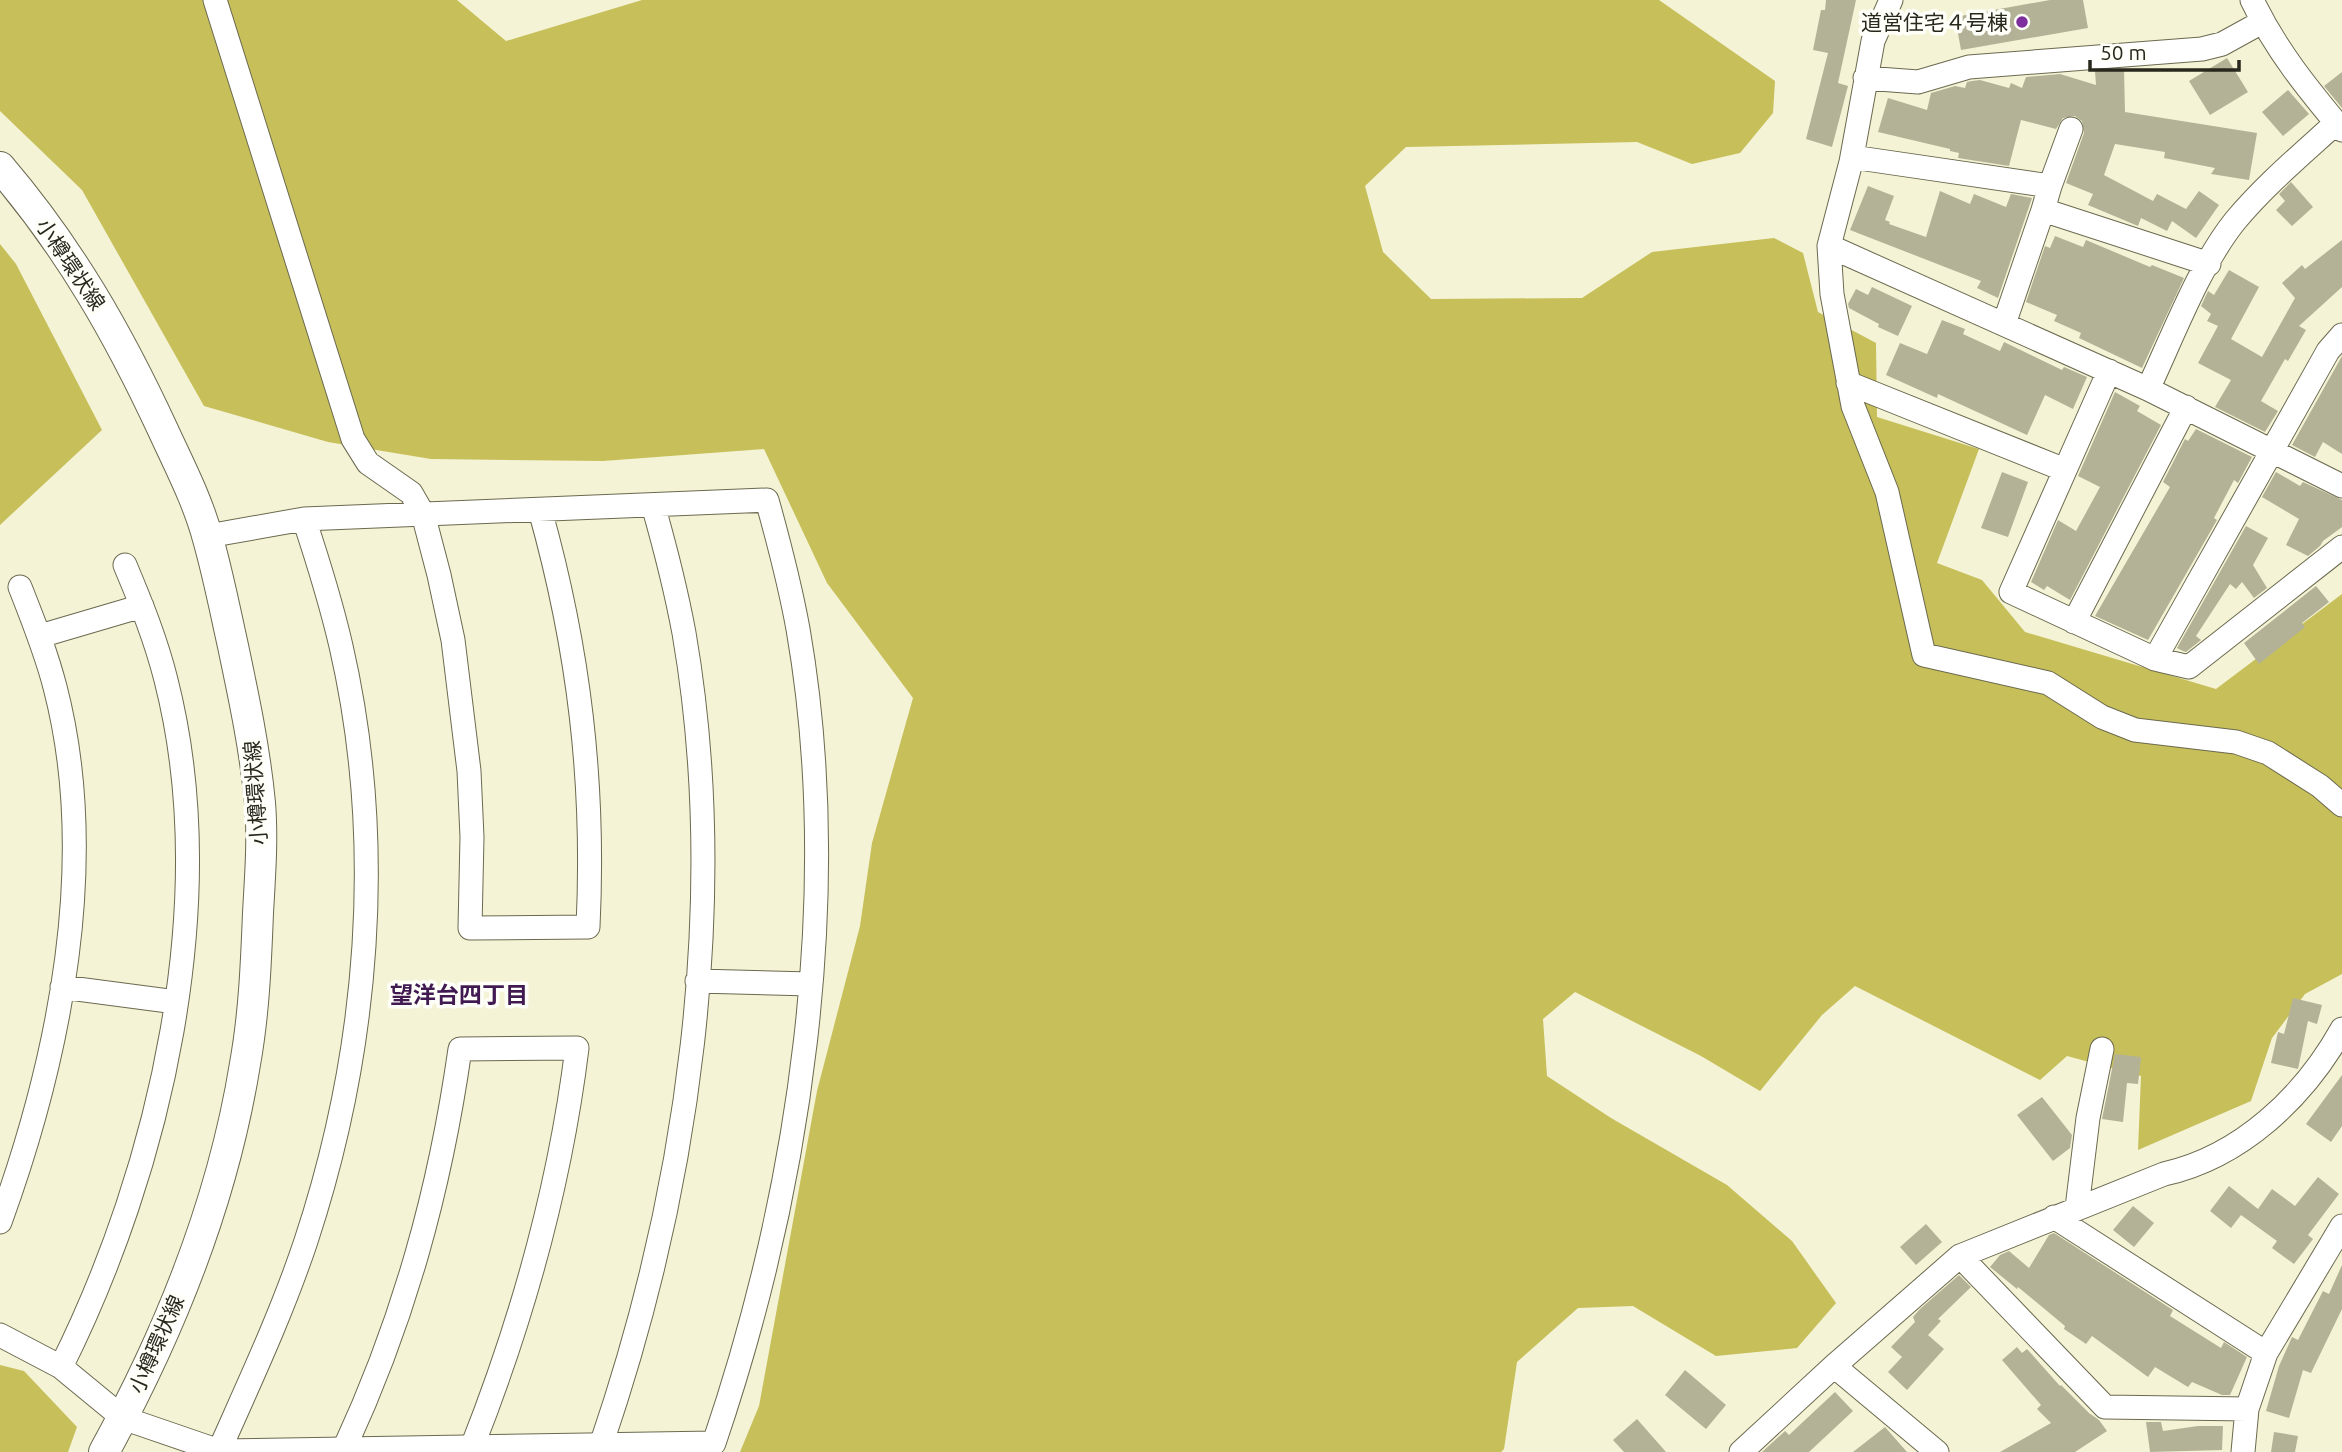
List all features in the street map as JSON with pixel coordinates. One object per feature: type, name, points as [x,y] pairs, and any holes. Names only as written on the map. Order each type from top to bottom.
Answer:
[{"type":"main road","name":"小樽環状線","points":[[0,167],[61,245],[97,302],[144,391],[187,482],[208,536],[249,723],[260,805],[255,986],[245,1064],[230,1136],[208,1215],[185,1281],[123,1418],[104,1452]]},
{"type":"street","points":[[215,0],[353,439],[368,463],[411,493],[423,514],[450,627],[463,705],[472,836],[470,928],[588,927],[590,828],[580,699],[568,622],[540,510]]},
{"type":"street","points":[[1891,0],[1873,41],[1852,157],[1829,246],[1832,294],[1853,406],[1887,492],[1924,655],[2048,683],[2102,718],[2135,730],[2236,742],[2257,749],[2320,786],[2342,805]]},
{"type":"street","points":[[2148,389],[2209,264],[2234,223],[2252,201],[2339,127],[2291,67],[2262,22],[2252,0]]},
{"type":"street","points":[[1865,78],[1918,82],[1969,67],[2202,49],[2222,44],[2262,22]]},
{"type":"street","points":[[2004,324],[2071,129]]},
{"type":"street","points":[[1852,157],[2050,186]]},
{"type":"street","points":[[2043,210],[2209,264]]},
{"type":"street","points":[[1829,246],[2148,389],[2342,486]]},
{"type":"street","points":[[2155,659],[2328,351],[2342,335]]},
{"type":"street","points":[[2109,371],[2011,592],[2155,659],[2189,667],[2342,547]]},
{"type":"street","points":[[1848,383],[2065,470]]},
{"type":"street","points":[[2074,622],[2186,407]]},
{"type":"street","points":[[0,1335],[61,1367],[123,1418],[219,1451],[714,1443],[754,1312],[776,1217],[799,1087],[810,984],[815,895],[815,829],[807,695],[798,629],[767,500],[304,519],[208,536]]},
{"type":"street","points":[[601,1445],[634,1340],[665,1209],[685,1091],[697,981],[702,833],[696,726],[684,633],[671,568],[653,505]]},
{"type":"street","points":[[219,1451],[287,1294],[322,1188],[348,1076],[364,958],[366,836],[354,710],[335,621],[304,519]]},
{"type":"street","points":[[61,1367],[103,1275],[133,1189],[160,1088],[176,1002],[185,918],[184,799],[178,739],[166,680],[142,606],[125,565]]},
{"type":"street","points":[[0,1222],[37,1106],[62,987],[71,904],[71,796],[65,742],[55,689],[40,636],[20,587]]},
{"type":"street","points":[[40,636],[142,606]]},
{"type":"street","points":[[697,981],[810,984]]},
{"type":"street","points":[[62,987],[176,1002]]},
{"type":"street","points":[[1741,1452],[1960,1256],[2164,1174],[2186,1169],[2257,1131],[2296,1093],[2329,1052],[2342,1029]]},
{"type":"street","points":[[344,1449],[382,1363],[416,1262],[444,1150],[460,1049],[578,1048],[564,1136],[539,1249],[508,1352],[472,1447]]},
{"type":"street","points":[[2077,1208],[2088,1118],[2102,1049]]},
{"type":"street","points":[[2054,1217],[2266,1353]]},
{"type":"street","points":[[2243,1452],[2247,1409],[2266,1353],[2342,1226]]},
{"type":"street","points":[[1960,1256],[2105,1407],[2247,1409]]},
{"type":"street","points":[[1834,1366],[1937,1452]]},
{"type":"shaded area","points":[[0,0],[457,0],[506,41],[642,0],[1659,0],[1775,81],[1773,113],[1740,153],[1692,164],[1637,142],[1406,147],[1365,186],[1383,252],[1431,299],[1582,298],[1652,252],[1774,238],[1803,253],[1818,312],[1876,343],[1877,417],[1979,449],[1937,563],[1982,580],[2025,632],[2216,689],[2342,594],[2342,974],[2305,994],[2272,1038],[2251,1101],[2138,1150],[2141,1076],[2067,1056],[2040,1080],[1855,986],[1822,1015],[1760,1091],[1701,1056],[1575,992],[1543,1019],[1547,1076],[1611,1118],[1727,1185],[1792,1241],[1836,1303],[1797,1348],[1716,1356],[1633,1306],[1578,1308],[1517,1362],[1504,1449],[1501,1452],[740,1452],[759,1406],[817,1091],[860,926],[872,843],[913,698],[827,583],[764,449],[603,461],[431,459],[328,442],[204,406],[82,190],[0,111]]},
{"type":"shaded area","points":[[0,244],[16,264],[102,430],[0,525]]},
{"type":"shaded area","points":[[0,1365],[24,1371],[77,1427],[68,1452],[0,1452]]},
{"type":"building","points":[[1826,0],[1856,0],[1838,83],[1848,86],[1832,147],[1806,139],[1828,53],[1813,50],[1821,10],[1825,10]]},
{"type":"building","name":"道営住宅４号棟","points":[[2050,0],[2083,0],[2088,28],[1961,50],[1955,17]]},
{"type":"building","points":[[2227,58],[2248,92],[2210,115],[2189,81]]},
{"type":"building","points":[[2124,69],[2125,112],[2257,133],[2249,180],[2211,174],[2215,168],[2164,158],[2165,152],[2115,144],[2104,175],[2153,201],[2157,194],[2186,209],[2199,191],[2219,205],[2196,238],[2172,221],[2167,231],[2141,218],[2138,226],[2088,205],[2093,194],[2066,183],[2084,133],[2082,121],[2075,116],[2063,118],[2056,129],[2021,120],[2009,166],[1958,158],[1959,153],[1950,149],[1878,132],[1888,98],[1927,110],[1931,93],[1955,86],[1965,88],[1967,82],[1980,80],[2009,88],[2011,83],[2022,88],[2026,77],[2060,74],[2096,85],[2095,71]]},
{"type":"building","points":[[2342,72],[2342,108],[2324,86]]},
{"type":"building","points":[[2288,90],[2309,114],[2283,136],[2262,112]]},
{"type":"building","points":[[2291,182],[2313,207],[2292,226],[2276,210],[2285,201],[2279,194]]},
{"type":"building","points":[[1868,186],[1894,196],[1885,220],[1890,222],[1889,224],[1926,237],[1940,191],[1970,204],[1974,194],[2006,207],[2011,194],[2032,198],[1998,298],[1977,288],[1981,281],[1850,230]]},
{"type":"building","points":[[2055,236],[2083,247],[2086,240],[2184,278],[2142,368],[2079,338],[2081,333],[2054,321],[2057,315],[2026,302],[2045,246],[2050,248]]},
{"type":"building","points":[[2342,240],[2342,287],[2299,326],[2306,330],[2288,361],[2285,359],[2261,401],[2278,411],[2265,432],[2215,407],[2231,380],[2198,363],[2218,326],[2207,321],[2211,314],[2201,306],[2208,291],[2214,295],[2229,270],[2259,287],[2231,339],[2262,357],[2295,298],[2282,283],[2302,265],[2305,269]]},
{"type":"building","points":[[1872,287],[1912,306],[1898,336],[1878,327],[1879,324],[1849,308],[1848,304],[1856,289],[1868,295]]},
{"type":"building","points":[[1942,320],[1965,329],[1963,334],[2000,351],[2004,342],[2062,370],[2064,367],[2087,377],[2073,409],[2045,395],[2027,435],[1938,394],[1937,398],[1886,375],[1900,343],[1927,354]]},
{"type":"building","points":[[2342,356],[2342,454],[2323,442],[2315,457],[2292,445]]},
{"type":"building","points":[[2115,392],[2140,406],[2137,411],[2161,425],[2070,600],[2047,586],[2044,590],[2031,582],[2058,520],[2076,531],[2100,487],[2078,476]]},
{"type":"building","points":[[2196,429],[2252,457],[2238,483],[2234,480],[2214,518],[2217,520],[2148,640],[2095,616],[2170,487],[2163,482],[2185,439],[2188,441]]},
{"type":"building","points":[[2002,472],[2028,482],[2008,537],[1981,528]]},
{"type":"building","points":[[2276,472],[2300,486],[2303,482],[2342,500],[2342,527],[2308,556],[2286,545],[2299,519],[2262,497]]},
{"type":"building","points":[[2246,526],[2268,538],[2253,565],[2267,588],[2254,598],[2242,582],[2236,589],[2230,584],[2196,636],[2201,640],[2186,652],[2177,648]]},
{"type":"building","points":[[2316,586],[2329,602],[2302,623],[2305,627],[2259,664],[2244,643]]},
{"type":"building","points":[[2293,998],[2322,1005],[2317,1024],[2308,1021],[2298,1069],[2271,1063],[2278,1032],[2284,1034]]},
{"type":"building","points":[[2115,1054],[2141,1057],[2138,1084],[2127,1083],[2123,1122],[2102,1119]]},
{"type":"building","points":[[2342,1075],[2342,1126],[2331,1142],[2306,1124]]},
{"type":"building","points":[[2042,1097],[2072,1135],[2070,1148],[2053,1161],[2017,1115]]},
{"type":"building","points":[[2318,1177],[2339,1194],[2308,1235],[2313,1239],[2294,1264],[2272,1248],[2277,1241],[2241,1215],[2231,1228],[2210,1211],[2229,1186],[2258,1209],[2272,1189],[2295,1206]]},
{"type":"building","points":[[2133,1206],[2154,1223],[2134,1247],[2113,1230]]},
{"type":"building","points":[[1926,1224],[1942,1242],[1916,1265],[1900,1247]]},
{"type":"building","points":[[2054,1233],[2173,1310],[2170,1316],[2221,1348],[2224,1342],[2247,1357],[2230,1395],[2222,1395],[2192,1382],[2188,1387],[2155,1367],[2148,1377],[2092,1336],[2086,1344],[1990,1267],[2000,1255],[2009,1251],[2029,1268],[2049,1235]]},
{"type":"building","points":[[2342,1265],[2342,1309],[2311,1373],[2303,1370],[2289,1418],[2266,1411],[2279,1366],[2292,1337],[2298,1340],[2323,1291],[2329,1294]]},
{"type":"building","points":[[1959,1275],[1971,1287],[1938,1319],[1941,1321],[1928,1335],[1944,1349],[1907,1390],[1888,1372],[1902,1357],[1891,1347],[1915,1322],[1913,1317],[1920,1309]]},
{"type":"building","points":[[2017,1347],[2022,1353],[2027,1349],[2060,1386],[2099,1420],[2107,1431],[2075,1452],[2000,1452],[2051,1423],[2037,1409],[2041,1405],[2002,1360]]},
{"type":"building","points":[[1685,1370],[1726,1405],[1706,1429],[1665,1395]]},
{"type":"building","points":[[1835,1392],[1853,1411],[1809,1452],[1762,1452],[1785,1431],[1789,1435]]},
{"type":"building","points":[[1637,1419],[1666,1452],[1624,1452],[1613,1440]]},
{"type":"building","points":[[2146,1422],[2161,1422],[2163,1431],[2223,1426],[2222,1450],[2150,1452]]},
{"type":"building","points":[[1885,1427],[1907,1452],[1853,1452]]},
{"type":"building","points":[[2274,1432],[2298,1436],[2295,1452],[2271,1452]]},
{"type":"place","name":"道営住宅４号棟","points":[[2022,22]]},
{"type":"district","name":"望洋台四丁目","points":[[459,994]]}]
